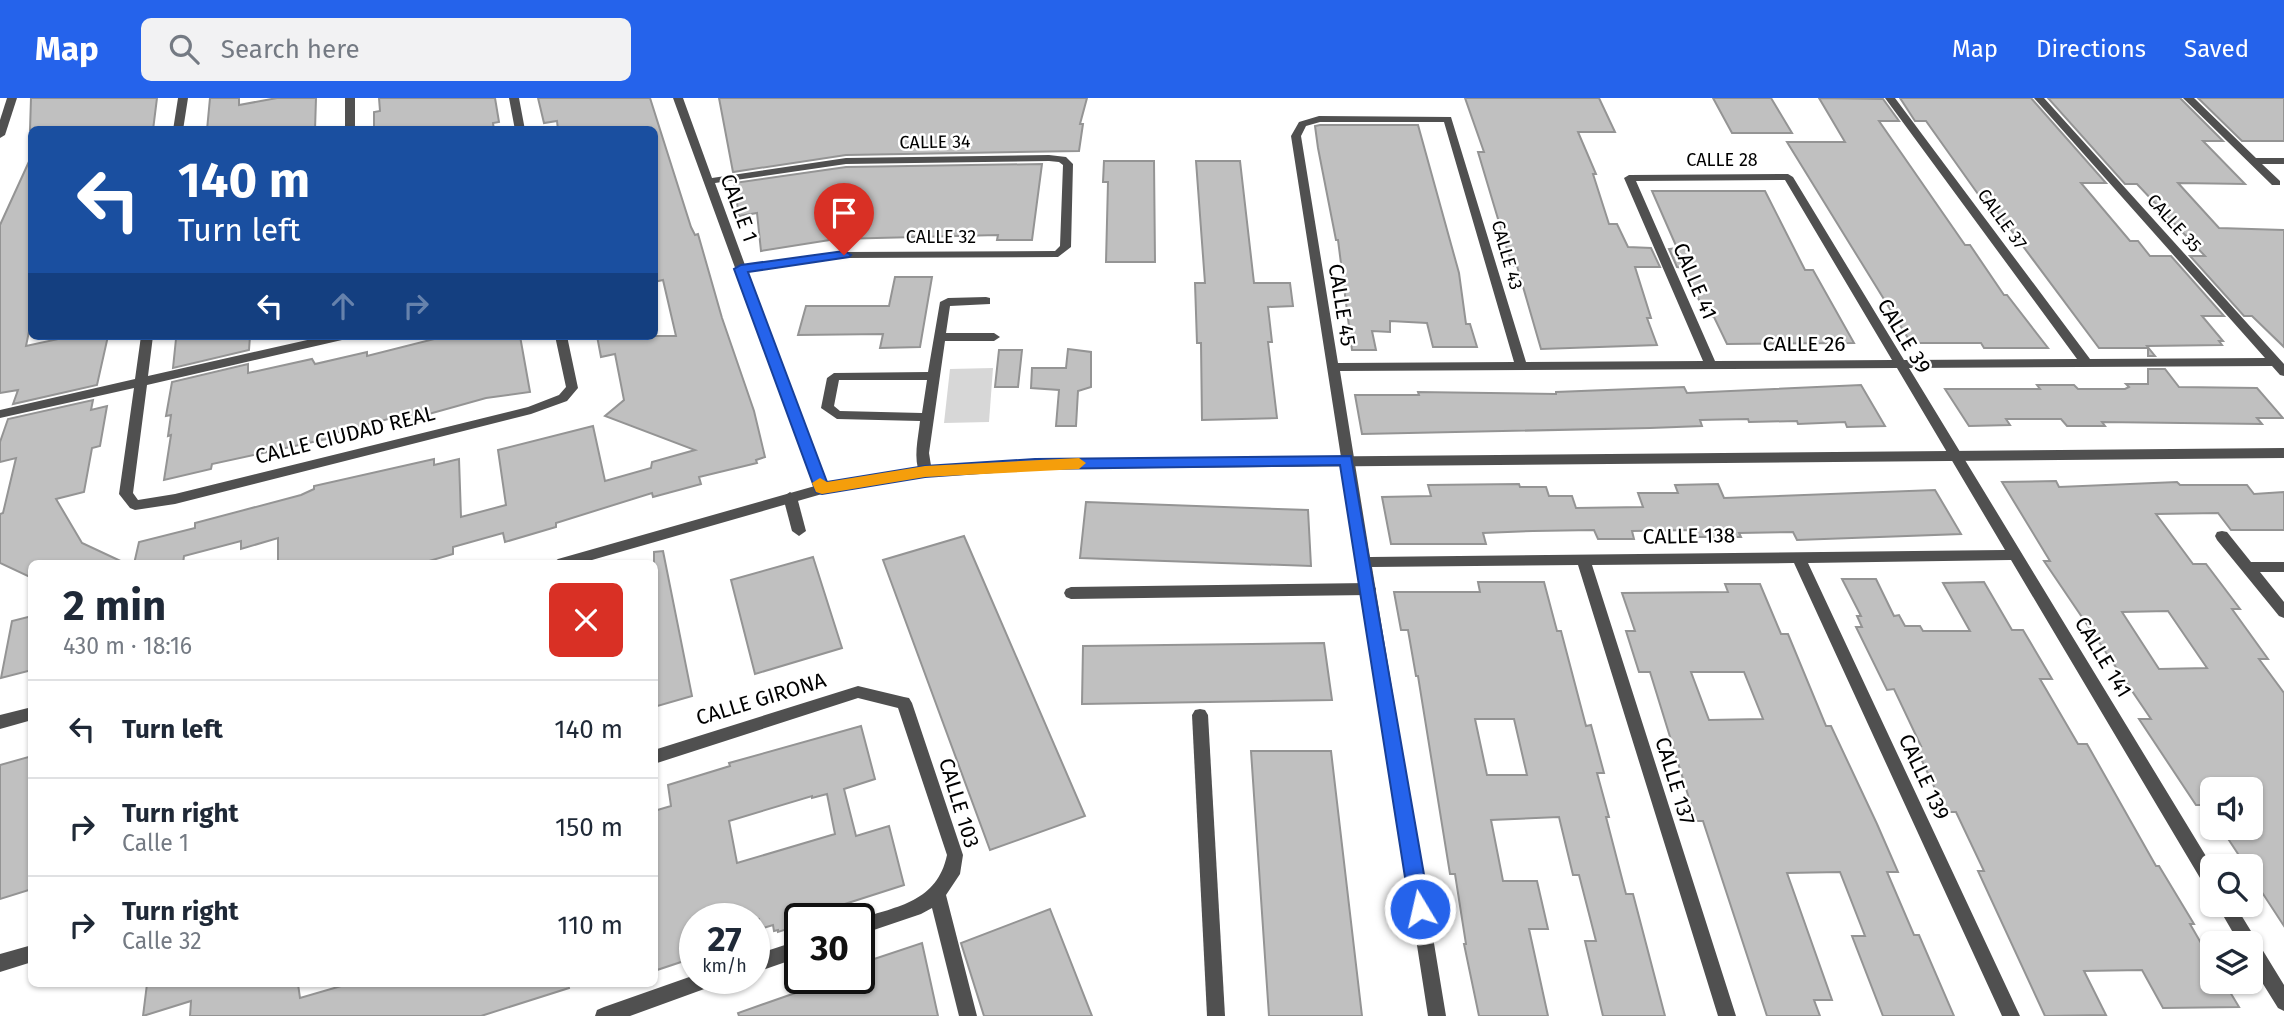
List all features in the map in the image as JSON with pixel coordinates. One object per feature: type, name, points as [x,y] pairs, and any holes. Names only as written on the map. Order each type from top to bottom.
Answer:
[{"type":"street","points":[[0,135],[12,98]]},
{"type":"street","points":[[179,126],[183,98]]},
{"type":"street","points":[[350,98],[350,126]]},
{"type":"street","points":[[514,98],[519,126]]},
{"type":"street","name":"CALLE 1","points":[[678,98],[822,489]]},
{"type":"street","name":"CALLE 37","points":[[1890,98],[2085,362]]},
{"type":"street","name":"CALLE 35","points":[[2039,98],[2280,367]]},
{"type":"street","points":[[2188,98],[2276,183]]},
{"type":"street","name":"CALLE 43","points":[[1300,156],[1296,136],[1302,124],[1319,119],[1448,119],[1521,365]]},
{"type":"street","name":"CALLE 45","points":[[1300,156],[1346,460],[1437,1016]]},
{"type":"street","name":"CALLE 34","points":[[710,181],[846,161],[1062,159],[1068,164],[1065,247],[1058,254]]},
{"type":"street","points":[[2256,161],[2284,161]]},
{"type":"street","name":"CALLE 28","points":[[1645,214],[1629,178],[1788,177],[1823,234]]},
{"type":"street","name":"CALLE 41","points":[[1645,214],[1710,364]]},
{"type":"street","name":"CALLE 39","points":[[1823,234],[1955,456]]},
{"type":"street","name":"CALLE 32","points":[[741,269],[844,255],[1058,254]]},
{"type":"street","points":[[925,472],[922,453],[944,304],[986,301]]},
{"type":"street","points":[[940,338],[994,337]]},
{"type":"street","points":[[139,383],[146,340]]},
{"type":"street","points":[[0,414],[325,340]]},
{"type":"street","name":"CALLE CIUDAD REAL","points":[[139,383],[125,494],[135,505],[175,499],[281,473],[531,410],[563,398],[572,388],[562,340]]},
{"type":"street","name":"CALLE 26","points":[[1332,367],[2085,362],[2280,367]]},
{"type":"street","points":[[929,417],[837,415],[827,408],[833,378],[838,376],[934,376]]},
{"type":"street","points":[[572,560],[822,489],[925,472],[1035,464],[2284,453]]},
{"type":"street","name":"CALLE 141","points":[[1955,456],[2200,862]]},
{"type":"street","points":[[790,497],[799,531]]},
{"type":"street","points":[[2222,536],[2250,567],[2284,612]]},
{"type":"street","name":"CALLE 138","points":[[1364,562],[2015,555]]},
{"type":"street","name":"CALLE 139","points":[[1798,556],[2011,1016]]},
{"type":"street","name":"CALLE 137","points":[[1583,559],[1727,1016]]},
{"type":"street","points":[[2250,567],[2284,567]]},
{"type":"street","points":[[1071,593],[1369,589]]},
{"type":"street","name":"CALLE GIRONA","points":[[658,756],[858,692],[882,698]]},
{"type":"street","name":"CALLE 103","points":[[882,698],[904,703],[955,855],[951,874],[937,894]]},
{"type":"street","points":[[0,722],[28,714]]},
{"type":"street","points":[[1200,715],[1216,1016]]},
{"type":"street","points":[[875,922],[921,906],[937,894],[968,1016]]},
{"type":"street","points":[[0,963],[28,954]]},
{"type":"street","points":[[2263,967],[2284,1002]]},
{"type":"street","points":[[604,1016],[679,990]]},
{"type":"shaded area","points":[[993,368],[989,422],[944,423],[950,369]]},
{"type":"building","points":[[31,98],[157,98],[154,126],[30,126]]},
{"type":"building","points":[[210,98],[239,98],[239,105],[277,98],[316,98],[315,126],[207,126]]},
{"type":"building","points":[[379,98],[495,98],[499,122],[493,123],[493,126],[374,126],[374,112],[380,111]]},
{"type":"building","points":[[538,98],[650,98],[691,227],[695,235],[698,234],[722,318],[754,411],[765,457],[756,460],[757,463],[699,477],[701,484],[653,497],[652,493],[505,542],[503,533],[453,547],[453,554],[433,560],[278,560],[278,538],[241,549],[241,541],[184,556],[184,560],[135,560],[139,542],[195,528],[195,523],[301,495],[314,489],[314,486],[434,459],[434,465],[459,459],[461,517],[506,505],[498,450],[593,426],[605,481],[651,468],[652,462],[695,450],[605,416],[624,400],[615,354],[601,357],[598,340],[658,340],[658,336],[676,336],[663,280],[658,281],[658,126],[558,126],[557,121],[544,123]]},
{"type":"building","points":[[719,98],[1087,98],[1080,124],[1083,124],[1079,151],[846,155],[733,172]]},
{"type":"building","points":[[1465,98],[1599,98],[1615,132],[1578,132],[1596,174],[1593,174],[1609,224],[1617,224],[1628,247],[1651,248],[1660,267],[1635,267],[1651,318],[1647,318],[1657,345],[1541,349],[1517,266],[1513,266],[1507,249],[1478,152],[1484,152]]},
{"type":"building","points":[[1713,98],[1771,98],[1792,133],[1732,133]]},
{"type":"building","points":[[1819,98],[1883,99],[1899,121],[1879,121],[1965,245],[1970,245],[2004,295],[2007,295],[2048,348],[1984,348],[1981,343],[1911,343],[1787,142],[1845,142]]},
{"type":"building","points":[[1900,98],[2031,98],[2106,183],[2081,183],[2130,241],[2138,241],[2150,256],[2171,256],[2224,316],[2202,316],[2223,341],[2219,341],[2222,345],[2147,346],[2155,356],[2148,356],[2148,348],[2099,348],[1984,194],[1978,194],[1926,121],[1915,121]]},
{"type":"building","points":[[2048,98],[2180,98],[2223,141],[2203,141],[2245,184],[2178,183],[2219,228],[2284,230],[2284,347],[2252,316],[2244,316],[2190,256],[2205,256],[2137,184],[2125,184]]},
{"type":"building","points":[[2198,98],[2284,98],[2284,141],[2242,141]]},
{"type":"building","points":[[1418,125],[1459,273],[1466,324],[1470,324],[1477,347],[1433,347],[1427,323],[1390,321],[1390,332],[1372,331],[1376,350],[1352,350],[1338,240],[1318,148],[1315,126]]},
{"type":"building","points":[[1104,161],[1154,161],[1155,262],[1106,262],[1108,182],[1103,182]]},
{"type":"building","points":[[1196,161],[1240,161],[1254,283],[1290,283],[1293,306],[1268,307],[1272,342],[1268,342],[1277,418],[1202,420],[1201,343],[1197,343],[1195,283],[1205,283]]},
{"type":"building","points":[[28,164],[26,346],[54,340],[107,340],[97,385],[13,404],[18,390],[0,393],[0,225]]},
{"type":"building","points":[[1042,164],[1032,240],[997,240],[998,235],[836,239],[761,251],[757,213],[739,216],[734,183],[846,167]]},
{"type":"building","points":[[1652,191],[1765,191],[1805,270],[1813,270],[1854,343],[1727,344],[1714,317],[1707,317],[1685,268],[1677,267],[1669,249],[1677,248]]},
{"type":"building","points":[[895,277],[932,277],[920,347],[880,348],[883,334],[798,335],[806,306],[889,306]]},
{"type":"building","points":[[176,340],[250,340],[249,350],[173,368]]},
{"type":"building","points":[[430,340],[521,340],[530,392],[486,398],[393,424],[392,418],[328,435],[327,439],[212,464],[211,469],[164,480],[171,435],[168,436],[171,415],[166,416],[172,382],[248,364],[248,373],[312,359],[315,364],[367,352],[367,356]]},
{"type":"building","points":[[1068,349],[1091,352],[1091,387],[1078,391],[1076,426],[1056,426],[1059,390],[1031,388],[1032,368],[1066,368]]},
{"type":"building","points":[[999,350],[1022,350],[1018,387],[995,387]]},
{"type":"building","points":[[2148,369],[2165,369],[2179,387],[2257,388],[2283,418],[2257,418],[2262,424],[2102,422],[2105,426],[2067,426],[2061,419],[2006,419],[2010,425],[1969,426],[1945,389],[2040,389],[2037,385],[2074,385],[2078,389],[2125,389],[2129,387],[2126,384],[2148,384]]},
{"type":"building","points":[[1861,385],[1885,426],[1847,427],[1845,422],[1749,422],[1748,419],[1700,420],[1702,426],[1362,434],[1355,395],[1419,395],[1418,392],[1556,394],[1684,387],[1687,393]]},
{"type":"building","points":[[93,400],[91,410],[107,406],[100,446],[92,448],[84,492],[56,499],[82,543],[118,560],[28,560],[28,576],[0,563],[0,514],[3,513],[16,458],[0,462],[0,442],[8,419]]},
{"type":"building","points":[[2056,481],[2059,487],[2177,482],[2180,485],[2247,485],[2254,494],[2284,492],[2284,530],[2231,530],[2218,513],[2156,514],[2193,564],[2206,564],[2240,609],[2232,609],[2268,659],[2259,659],[2284,693],[2284,926],[2263,894],[2263,854],[2238,854],[2229,840],[2263,840],[2263,777],[2200,777],[2200,805],[2196,805],[2139,719],[2151,719],[2044,561],[2050,561],[2002,482]],"holes":[[[2168,611],[2207,668],[2159,669],[2122,612]]]},
{"type":"building","points":[[1519,484],[1520,487],[1546,487],[1549,496],[1572,496],[1576,508],[1643,507],[1638,493],[1678,493],[1675,485],[1718,484],[1724,498],[1935,490],[1961,534],[1797,540],[1793,532],[1739,533],[1741,537],[1697,537],[1694,530],[1632,531],[1634,539],[1598,539],[1594,530],[1533,531],[1483,533],[1486,544],[1391,544],[1382,497],[1431,496],[1428,485]]},
{"type":"building","points":[[1086,502],[1308,510],[1311,566],[1080,558]]},
{"type":"building","points":[[964,536],[1085,816],[990,850],[883,560]]},
{"type":"building","points":[[663,551],[692,696],[658,706],[658,560],[654,560],[654,552]]},
{"type":"building","points":[[813,557],[842,648],[755,674],[731,580]]},
{"type":"building","points":[[1842,579],[1876,579],[1894,616],[1899,615],[1905,626],[1920,626],[1923,631],[1970,631],[1943,583],[1984,582],[2012,630],[2023,630],[2052,679],[2040,679],[2078,744],[2087,744],[2156,866],[2159,866],[2194,924],[2190,924],[2200,941],[2200,994],[2231,994],[2239,1007],[2163,1008],[2142,970],[2084,971],[2106,1015],[2045,1016],[1978,871],[1984,871],[1956,812],[1946,812],[1915,746],[1921,746],[1894,689],[1887,690],[1856,627],[1862,627],[1857,616],[1861,616]]},
{"type":"building","points":[[1478,582],[1544,582],[1557,631],[1561,631],[1586,726],[1591,725],[1604,773],[1597,773],[1609,817],[1606,817],[1626,894],[1633,894],[1665,1016],[1603,1016],[1585,941],[1596,941],[1579,875],[1573,875],[1559,817],[1491,820],[1503,881],[1537,881],[1548,929],[1529,929],[1548,1016],[1479,1016],[1464,944],[1455,874],[1450,874],[1418,676],[1408,630],[1401,630],[1394,592],[1480,592]],"holes":[[[1475,719],[1514,719],[1527,775],[1487,775]]]},
{"type":"building","points":[[1725,584],[1760,584],[1781,634],[1788,634],[1826,726],[1831,726],[1898,872],[1887,872],[1914,935],[1919,935],[1954,1016],[1883,1016],[1852,936],[1865,936],[1840,872],[1787,873],[1832,1000],[1814,1000],[1820,1016],[1767,1016],[1703,821],[1696,821],[1650,672],[1639,672],[1626,631],[1635,631],[1622,593],[1728,592]],"holes":[[[1691,672],[1744,672],[1763,719],[1709,720]]]},
{"type":"building","points":[[28,617],[28,671],[1,678],[12,621]]},
{"type":"building","points":[[1324,643],[1332,700],[1082,704],[1083,646]]},
{"type":"building","points":[[861,726],[875,779],[844,789],[856,836],[889,826],[904,885],[848,903],[784,903],[784,930],[778,932],[774,931],[773,925],[770,926],[770,903],[679,903],[679,963],[658,970],[658,810],[671,806],[668,785],[730,766],[729,763]],"holes":[[[827,794],[835,834],[737,863],[729,821]]]},
{"type":"building","points":[[1251,751],[1331,751],[1362,1016],[1269,1016]]},
{"type":"building","points":[[28,757],[28,890],[0,899],[0,765]]},
{"type":"building","points":[[1050,909],[1092,1016],[984,1016],[961,943]]},
{"type":"building","points":[[922,943],[938,1016],[739,1016],[738,1013],[792,994],[875,994],[875,959]]},
{"type":"building","points":[[147,987],[298,987],[300,998],[338,987],[569,988],[481,1016],[190,1016],[191,1001],[143,1016]]},
{"type":"slow traffic","points":[[820,483],[822,489],[925,472],[1079,463]]},
{"type":"route","points":[[844,255],[818,256],[741,269],[822,489],[925,472],[1035,464],[1346,460],[1420,909]]}]
